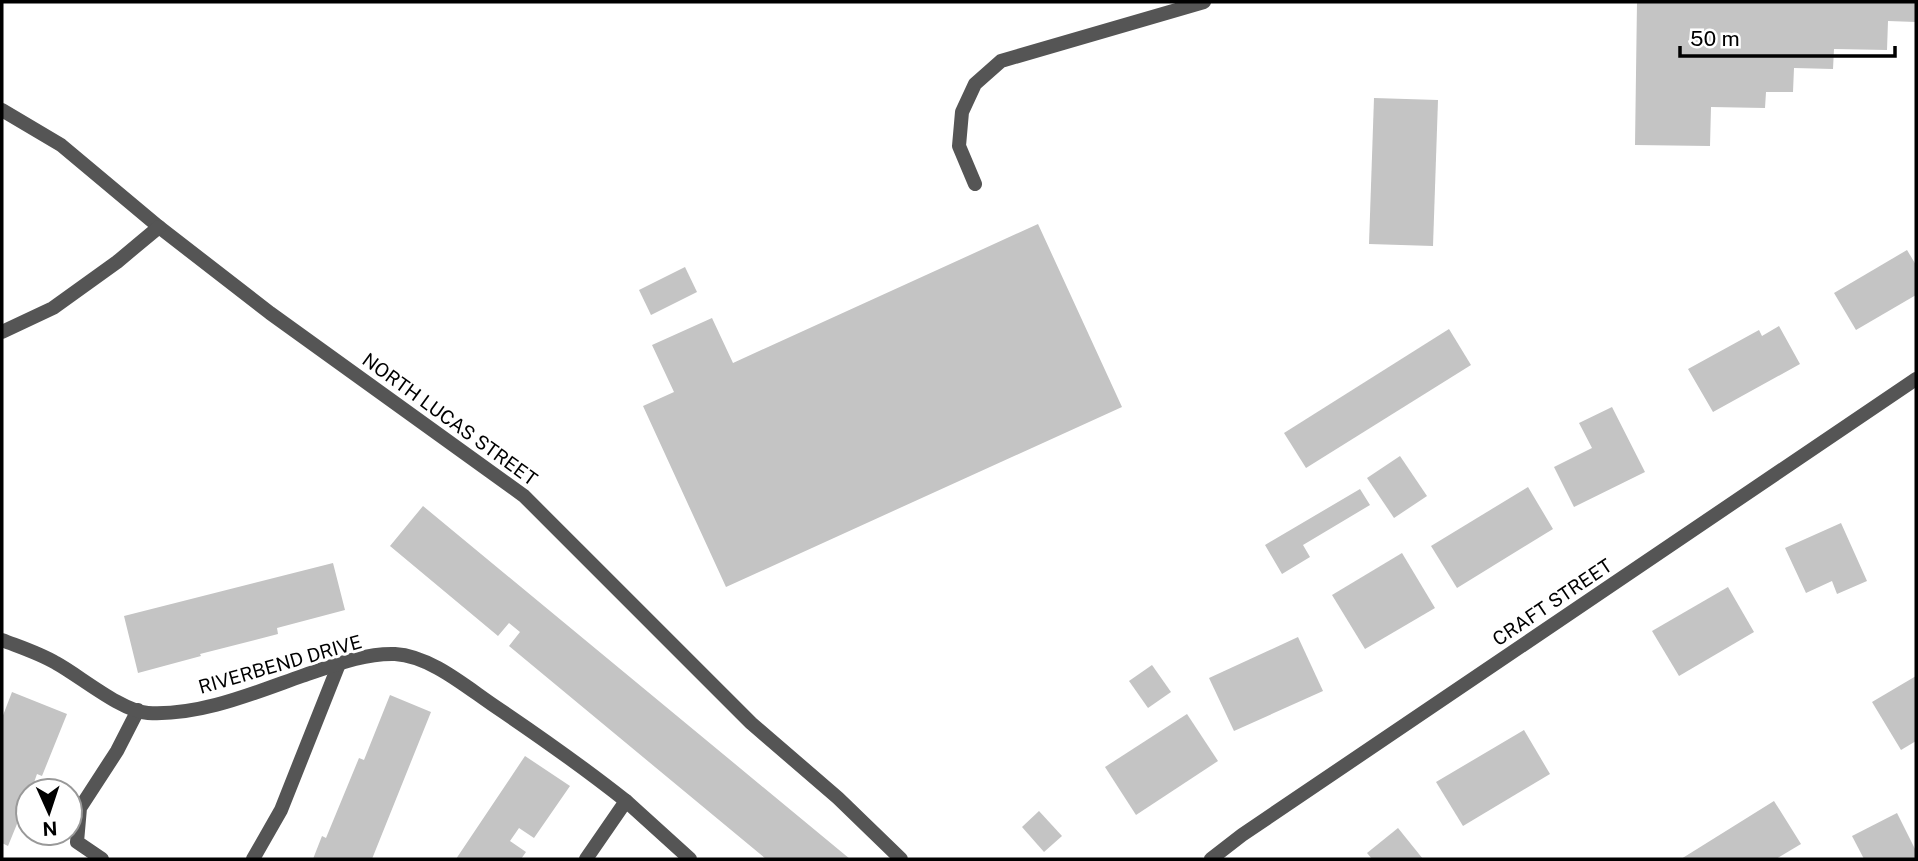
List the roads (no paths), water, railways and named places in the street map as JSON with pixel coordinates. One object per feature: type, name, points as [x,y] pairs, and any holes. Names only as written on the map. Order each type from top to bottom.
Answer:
[{"type":"street","points":[[975,184],[959,146],[962,112],[975,84],[1001,61],[1204,2]]},
{"type":"street","name":"NORTH LUCAS STREET","points":[[2,110],[61,145],[159,227],[270,313],[524,496],[751,723],[838,799],[901,859]]},
{"type":"street","points":[[2,332],[52,308],[117,262],[159,227]]},
{"type":"street","name":"CRAFT STREET","points":[[1211,859],[1242,835],[1916,379]]},
{"type":"street","name":"RIVERBEND DRIVE","points":[[2,640],[55,662],[115,700],[145,713],[181,713],[368,656],[397,654],[425,662],[572,759],[626,802],[690,859]]},
{"type":"street","points":[[253,859],[281,810],[339,664]]},
{"type":"street","points":[[102,859],[77,842],[80,808],[117,751],[138,710]]},
{"type":"street","points":[[586,859],[626,802]]}]
